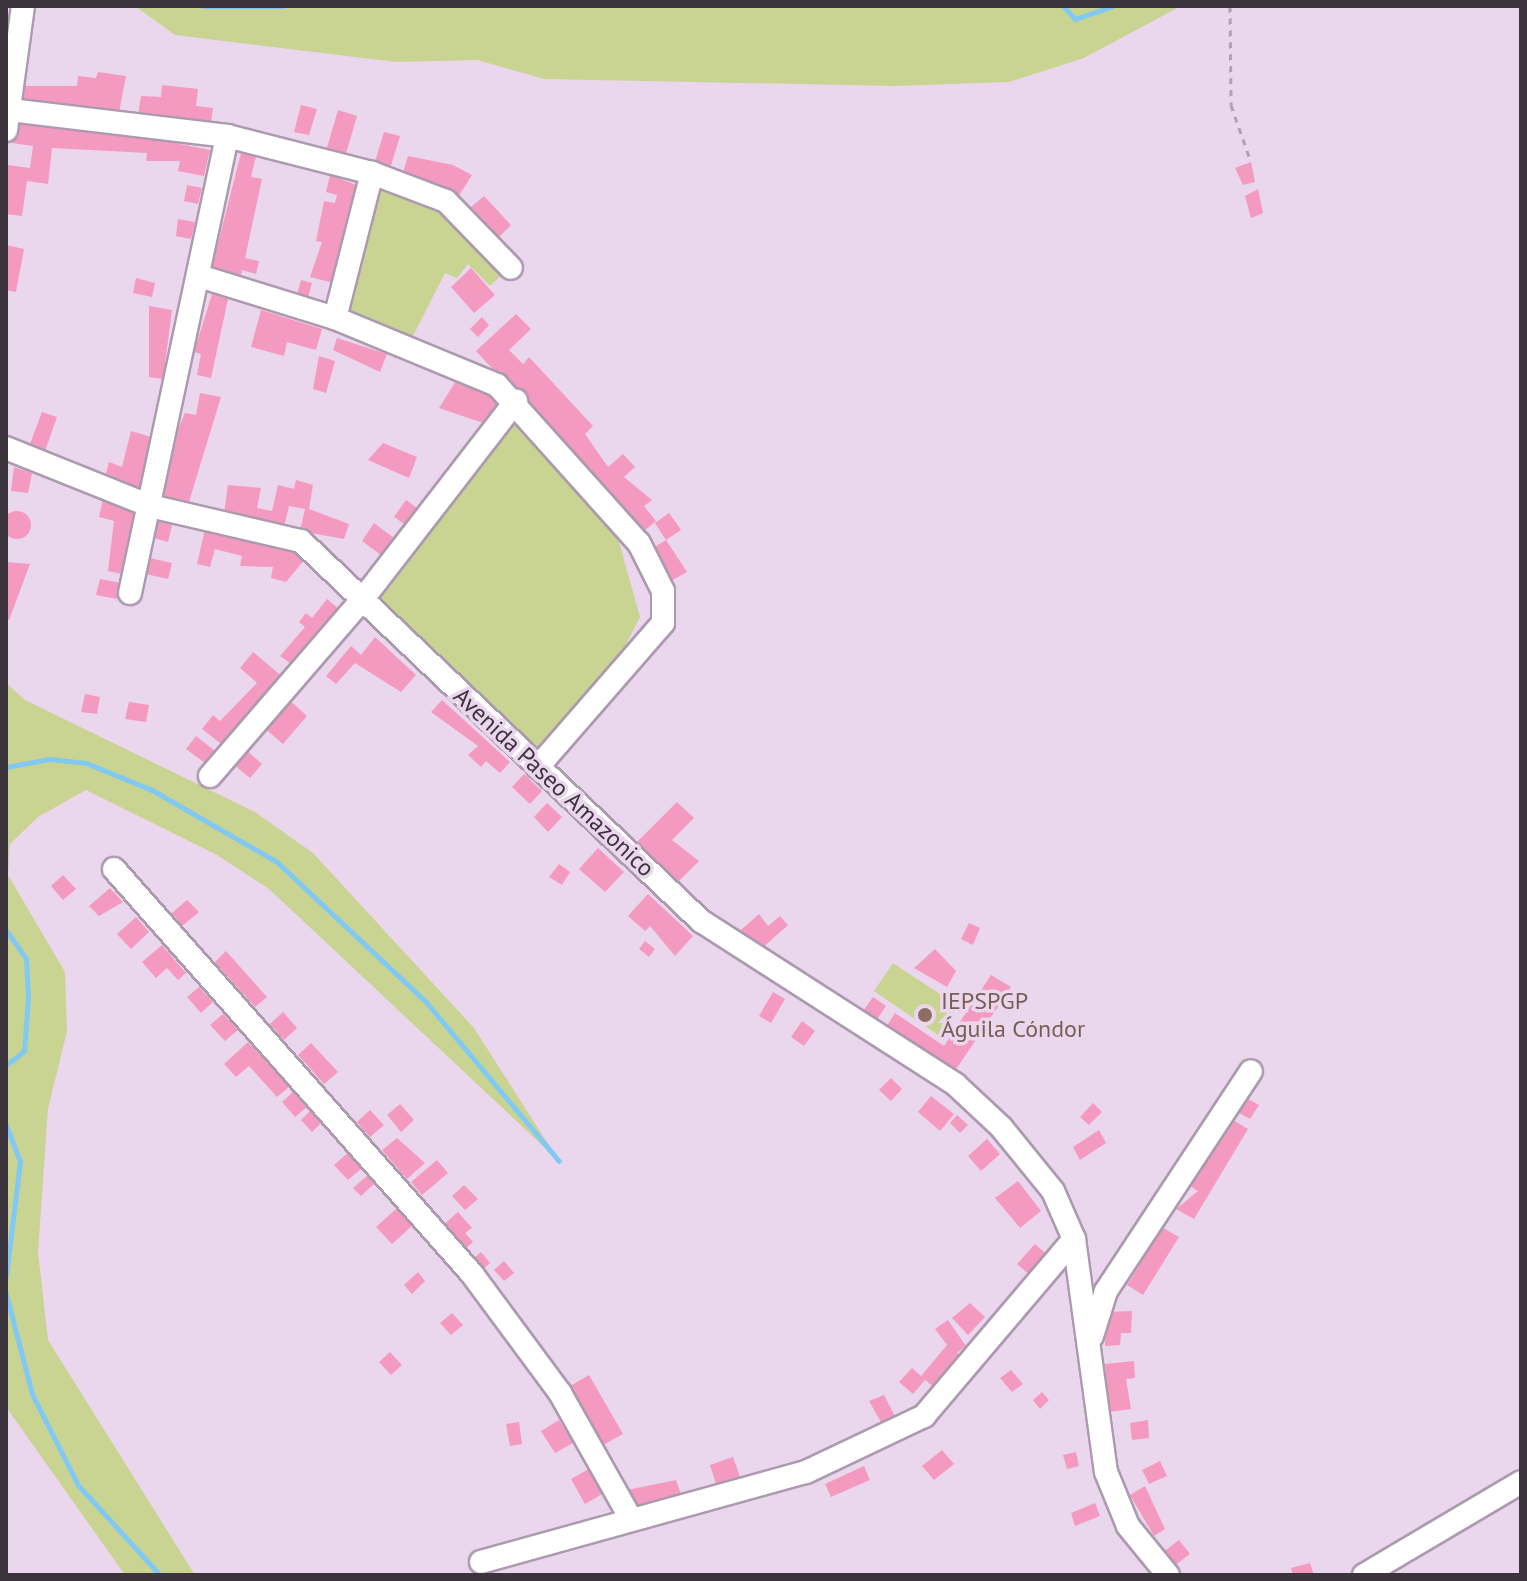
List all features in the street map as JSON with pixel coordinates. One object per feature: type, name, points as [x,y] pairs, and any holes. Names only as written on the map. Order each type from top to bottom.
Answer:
[{"type":"street","points":[[23,6],[8,120],[227,136],[372,173],[446,201],[511,268]]},
{"type":"street","points":[[130,593],[227,136]]},
{"type":"street","points":[[335,318],[372,173]]},
{"type":"street","points":[[199,276],[335,318],[497,385],[516,401],[639,543],[663,591],[663,623],[538,767]]},
{"type":"street","points":[[210,776],[362,600],[516,401]]},
{"type":"street","name":"Avenida Paseo Amazonico","points":[[6,452],[150,506],[301,541],[701,921],[955,1084],[1053,1191],[1074,1239],[1106,1472],[1128,1526],[1168,1575]]},
{"type":"street","points":[[114,869],[472,1274],[560,1393],[631,1519]]},
{"type":"street","points":[[1090,1345],[1106,1291],[1251,1071]]},
{"type":"street","points":[[481,1562],[806,1472],[924,1416],[1074,1239]]},
{"type":"street","points":[[1364,1575],[1521,1482]]},
{"type":"path","points":[[1230,6],[1231,105],[1251,162]]},
{"type":"green space","points":[[135,6],[1181,6],[1084,58],[1009,82],[896,86],[544,79],[477,60],[396,62],[175,35]]},
{"type":"green space","points":[[373,185],[458,219],[506,271],[490,286],[468,264],[457,278],[445,273],[411,340],[345,310]]},
{"type":"green space","points":[[511,420],[618,538],[640,617],[621,654],[536,748],[374,597]]},
{"type":"green space","points":[[6,683],[25,700],[255,812],[313,853],[474,1028],[559,1161],[269,889],[217,855],[86,790],[38,817],[10,844],[8,875],[65,972],[67,1031],[48,1109],[38,1252],[48,1340],[195,1575],[125,1575],[6,1407]]},
{"type":"green space","points":[[893,963],[958,1006],[938,1035],[874,991]]},
{"type":"building","points":[[98,72],[126,76],[119,113],[23,104],[25,86],[77,86],[78,76],[96,78]]},
{"type":"building","points":[[162,85],[198,89],[196,106],[213,108],[211,122],[138,115],[141,96],[161,97]]},
{"type":"building","points":[[301,105],[317,109],[309,135],[294,132]]},
{"type":"building","points":[[338,110],[357,116],[345,157],[326,151]]},
{"type":"building","points":[[16,122],[116,131],[210,150],[204,176],[178,171],[180,161],[146,161],[147,153],[52,148],[48,184],[27,181],[22,216],[6,214],[8,165],[30,168],[33,146],[12,143]]},
{"type":"building","points":[[384,132],[400,136],[390,169],[374,165]]},
{"type":"building","points":[[241,153],[256,156],[251,177],[262,179],[245,258],[259,261],[256,274],[242,270],[240,280],[211,271]]},
{"type":"building","points":[[408,156],[453,165],[472,175],[458,197],[403,173]]},
{"type":"building","points":[[1251,162],[1255,182],[1243,185],[1235,168]]},
{"type":"building","points":[[330,175],[359,186],[334,283],[310,277],[322,242],[316,241],[324,201],[335,203],[337,195],[326,192]]},
{"type":"building","points":[[187,185],[202,188],[198,204],[184,201]]},
{"type":"building","points":[[1258,189],[1263,213],[1251,218],[1245,196]]},
{"type":"building","points":[[484,196],[511,225],[498,238],[470,208]]},
{"type":"building","points":[[178,219],[195,222],[191,239],[176,236]]},
{"type":"building","points":[[6,245],[24,249],[16,292],[6,290]]},
{"type":"building","points":[[471,268],[495,295],[474,313],[451,287]]},
{"type":"building","points":[[136,278],[155,283],[152,297],[133,293]]},
{"type":"building","points":[[301,280],[312,283],[307,302],[296,298]]},
{"type":"building","points":[[212,294],[228,299],[211,378],[197,375],[201,354],[194,352]]},
{"type":"building","points":[[149,306],[172,310],[163,379],[149,377]]},
{"type":"building","points":[[261,310],[322,329],[316,350],[287,342],[284,356],[251,347]]},
{"type":"building","points":[[516,314],[531,329],[509,350],[523,364],[529,357],[593,426],[585,434],[608,467],[623,454],[635,467],[624,477],[652,500],[644,506],[656,521],[643,532],[476,351]]},
{"type":"building","points":[[482,317],[489,325],[478,337],[470,329]]},
{"type":"building","points":[[337,338],[387,354],[380,372],[333,350]]},
{"type":"building","points":[[319,356],[335,361],[326,393],[313,389]]},
{"type":"building","points":[[456,381],[496,397],[499,407],[486,424],[439,408]]},
{"type":"building","points":[[200,393],[221,397],[188,505],[164,496],[179,427],[185,413],[196,415]]},
{"type":"building","points":[[42,412],[57,417],[44,454],[28,449]]},
{"type":"building","points":[[131,431],[151,437],[140,490],[105,477],[109,462],[122,467]]},
{"type":"building","points":[[383,443],[417,457],[409,478],[368,460]]},
{"type":"building","points":[[14,467],[32,473],[28,493],[11,491]]},
{"type":"building","points":[[296,480],[313,485],[309,509],[349,524],[344,539],[300,531],[305,509],[289,506],[284,527],[224,513],[228,485],[261,488],[257,508],[272,511],[278,485],[294,489]]},
{"type":"building","points":[[103,499],[135,511],[122,574],[108,571],[114,521],[99,517]]},
{"type":"building","points":[[406,500],[421,511],[409,527],[394,517]]},
{"type":"building","points":[[17,511],[27,515],[31,525],[27,535],[17,539],[7,535],[3,525],[7,515]]},
{"type":"building","points":[[669,513],[681,530],[666,540],[655,523]]},
{"type":"building","points":[[159,518],[173,521],[168,542],[154,538]]},
{"type":"building","points":[[374,523],[398,541],[385,558],[362,541]]},
{"type":"building","points":[[205,529],[295,550],[306,558],[286,582],[271,578],[273,567],[240,566],[242,556],[215,549],[210,567],[197,564]]},
{"type":"building","points":[[666,540],[687,572],[669,582],[651,549]]},
{"type":"building","points":[[150,558],[172,563],[168,579],[146,574]]},
{"type":"building","points":[[6,562],[30,564],[9,620],[6,620]]},
{"type":"building","points":[[100,579],[121,583],[117,599],[96,595]]},
{"type":"building","points":[[327,599],[341,611],[294,666],[280,656],[305,627],[299,622],[306,613],[312,618]]},
{"type":"building","points":[[375,637],[416,675],[401,692],[355,663],[336,684],[326,676],[351,646],[361,655]]},
{"type":"building","points":[[253,652],[284,678],[225,747],[202,729],[213,715],[220,721],[257,683],[240,668]]},
{"type":"building","points":[[85,694],[100,697],[97,714],[81,712]]},
{"type":"building","points":[[288,699],[307,716],[283,744],[263,727]]},
{"type":"building","points":[[442,700],[510,762],[500,773],[486,761],[481,767],[468,755],[478,746],[431,712]]},
{"type":"building","points":[[129,702],[149,705],[146,722],[125,719]]},
{"type":"building","points":[[196,736],[219,754],[209,766],[186,749]]},
{"type":"building","points":[[245,749],[262,764],[250,778],[233,764]]},
{"type":"building","points":[[524,774],[542,791],[530,804],[512,787]]},
{"type":"building","points":[[677,802],[694,818],[672,840],[699,861],[677,883],[636,843]]},
{"type":"building","points":[[547,803],[562,817],[548,832],[534,817]]},
{"type":"building","points":[[598,848],[624,872],[605,892],[579,869]]},
{"type":"building","points":[[559,864],[570,872],[562,885],[549,877]]},
{"type":"building","points":[[63,875],[76,889],[63,900],[51,886]]},
{"type":"building","points":[[110,888],[123,902],[99,916],[89,906]]},
{"type":"building","points":[[648,894],[693,936],[675,956],[650,926],[645,931],[628,916]]},
{"type":"building","points":[[187,900],[199,912],[182,926],[172,913]]},
{"type":"building","points":[[759,914],[768,926],[780,916],[788,925],[760,950],[741,930]]},
{"type":"building","points":[[136,917],[149,932],[131,949],[117,934]]},
{"type":"building","points":[[969,923],[980,928],[973,945],[961,939]]},
{"type":"building","points":[[645,941],[655,949],[649,957],[639,949]]},
{"type":"building","points":[[162,945],[186,973],[178,980],[167,968],[156,978],[142,962]]},
{"type":"building","points":[[935,949],[956,971],[947,987],[914,968]]},
{"type":"building","points":[[226,951],[267,997],[255,1007],[215,962]]},
{"type":"building","points":[[991,975],[1011,987],[951,1077],[883,1032],[895,1013],[944,1046]]},
{"type":"building","points":[[199,987],[213,1002],[201,1013],[187,997]]},
{"type":"building","points":[[773,992],[785,999],[771,1023],[759,1016]]},
{"type":"building","points":[[873,997],[886,1006],[876,1021],[863,1011]]},
{"type":"building","points":[[283,1012],[297,1028],[284,1040],[270,1024]]},
{"type":"building","points":[[223,1014],[238,1030],[225,1041],[210,1025]]},
{"type":"building","points":[[802,1021],[815,1031],[804,1046],[791,1037]]},
{"type":"building","points":[[248,1042],[289,1087],[277,1097],[249,1066],[236,1077],[224,1064]]},
{"type":"building","points":[[311,1043],[338,1072],[324,1084],[298,1055]]},
{"type":"building","points":[[891,1078],[902,1089],[891,1101],[879,1090]]},
{"type":"building","points":[[293,1092],[307,1107],[295,1117],[282,1102]]},
{"type":"building","points":[[931,1096],[954,1114],[940,1131],[918,1112]]},
{"type":"building","points":[[1248,1099],[1259,1105],[1250,1119],[1239,1113]]},
{"type":"building","points":[[1093,1103],[1102,1112],[1089,1125],[1080,1117]]},
{"type":"building","points":[[400,1104],[414,1120],[401,1132],[387,1115]]},
{"type":"building","points":[[370,1110],[384,1125],[370,1137],[357,1122]]},
{"type":"building","points":[[310,1111],[321,1123],[312,1132],[301,1120]]},
{"type":"building","points":[[957,1115],[968,1125],[960,1133],[950,1123]]},
{"type":"building","points":[[1233,1120],[1248,1129],[1194,1219],[1176,1209],[1198,1191],[1190,1186]]},
{"type":"building","points":[[1099,1130],[1106,1143],[1080,1160],[1073,1147]]},
{"type":"building","points":[[397,1138],[425,1163],[407,1179],[382,1150]]},
{"type":"building","points":[[987,1139],[1000,1154],[981,1171],[968,1156]]},
{"type":"building","points":[[348,1153],[362,1168],[348,1180],[334,1165]]},
{"type":"building","points":[[437,1160],[448,1173],[422,1195],[411,1182]]},
{"type":"building","points":[[368,1175],[375,1183],[361,1196],[353,1188]]},
{"type":"building","points":[[1018,1181],[1041,1211],[1020,1228],[995,1198]]},
{"type":"building","points":[[464,1185],[478,1199],[465,1210],[452,1196]]},
{"type":"building","points":[[397,1208],[413,1225],[392,1244],[376,1227]]},
{"type":"building","points":[[458,1212],[472,1228],[465,1233],[473,1242],[464,1250],[443,1225]]},
{"type":"building","points":[[1163,1228],[1179,1237],[1143,1295],[1127,1285]]},
{"type":"building","points":[[1035,1244],[1050,1257],[1032,1277],[1017,1264]]},
{"type":"building","points":[[481,1252],[490,1263],[482,1270],[473,1259]]},
{"type":"building","points":[[504,1261],[514,1273],[504,1281],[494,1270]]},
{"type":"building","points":[[418,1272],[425,1281],[412,1294],[404,1285]]},
{"type":"building","points":[[970,1303],[985,1317],[968,1335],[952,1318]]},
{"type":"building","points":[[1132,1311],[1131,1333],[1121,1333],[1120,1345],[1105,1346],[1106,1312]]},
{"type":"building","points":[[452,1313],[463,1325],[451,1335],[440,1323]]},
{"type":"building","points":[[948,1320],[966,1346],[957,1353],[962,1357],[935,1388],[925,1380],[913,1394],[899,1382],[912,1368],[921,1376],[947,1345],[935,1329]]},
{"type":"building","points":[[390,1352],[402,1365],[391,1375],[379,1362]]},
{"type":"building","points":[[1134,1361],[1135,1378],[1126,1379],[1131,1409],[1109,1412],[1105,1364]]},
{"type":"building","points":[[1011,1370],[1023,1384],[1012,1392],[1000,1378]]},
{"type":"building","points":[[589,1375],[623,1434],[603,1445],[570,1386]]},
{"type":"building","points":[[1042,1392],[1049,1400],[1040,1409],[1033,1400]]},
{"type":"building","points":[[884,1395],[899,1424],[886,1431],[869,1401]]},
{"type":"building","points":[[559,1420],[573,1443],[555,1453],[541,1431]]},
{"type":"building","points":[[1148,1420],[1149,1438],[1132,1440],[1130,1423]]},
{"type":"building","points":[[519,1422],[522,1444],[510,1446],[506,1424]]},
{"type":"building","points":[[942,1450],[954,1464],[934,1480],[922,1466]]},
{"type":"building","points":[[1076,1452],[1079,1466],[1067,1469],[1063,1455]]},
{"type":"building","points":[[733,1457],[741,1480],[717,1487],[710,1465]]},
{"type":"building","points":[[1160,1461],[1167,1476],[1149,1484],[1142,1470]]},
{"type":"building","points":[[864,1466],[870,1480],[831,1497],[825,1484]]},
{"type":"building","points":[[589,1469],[604,1493],[585,1504],[571,1479]]},
{"type":"building","points":[[676,1480],[682,1497],[639,1510],[627,1490]]},
{"type":"building","points":[[1145,1486],[1165,1529],[1154,1536],[1130,1495]]},
{"type":"building","points":[[1095,1503],[1100,1516],[1075,1526],[1071,1513]]},
{"type":"building","points":[[1179,1540],[1190,1554],[1173,1567],[1162,1553]]},
{"type":"building","points":[[1310,1563],[1314,1575],[1293,1575],[1291,1568]]},
{"type":"waterway","points":[[203,6],[282,6]]},
{"type":"waterway","points":[[1063,6],[1075,19],[1112,6]]},
{"type":"waterway","points":[[6,767],[49,759],[86,763],[152,790],[277,862],[426,1002],[559,1161]]},
{"type":"waterway","points":[[6,930],[26,959],[28,998],[24,1051],[6,1065]]},
{"type":"waterway","points":[[6,1125],[20,1161],[6,1276]]},
{"type":"waterway","points":[[6,1294],[32,1394],[78,1485],[160,1575]]},
{"type":"place","name":"IEPSPGP Águila Cóndor","points":[[925,1015]]}]
